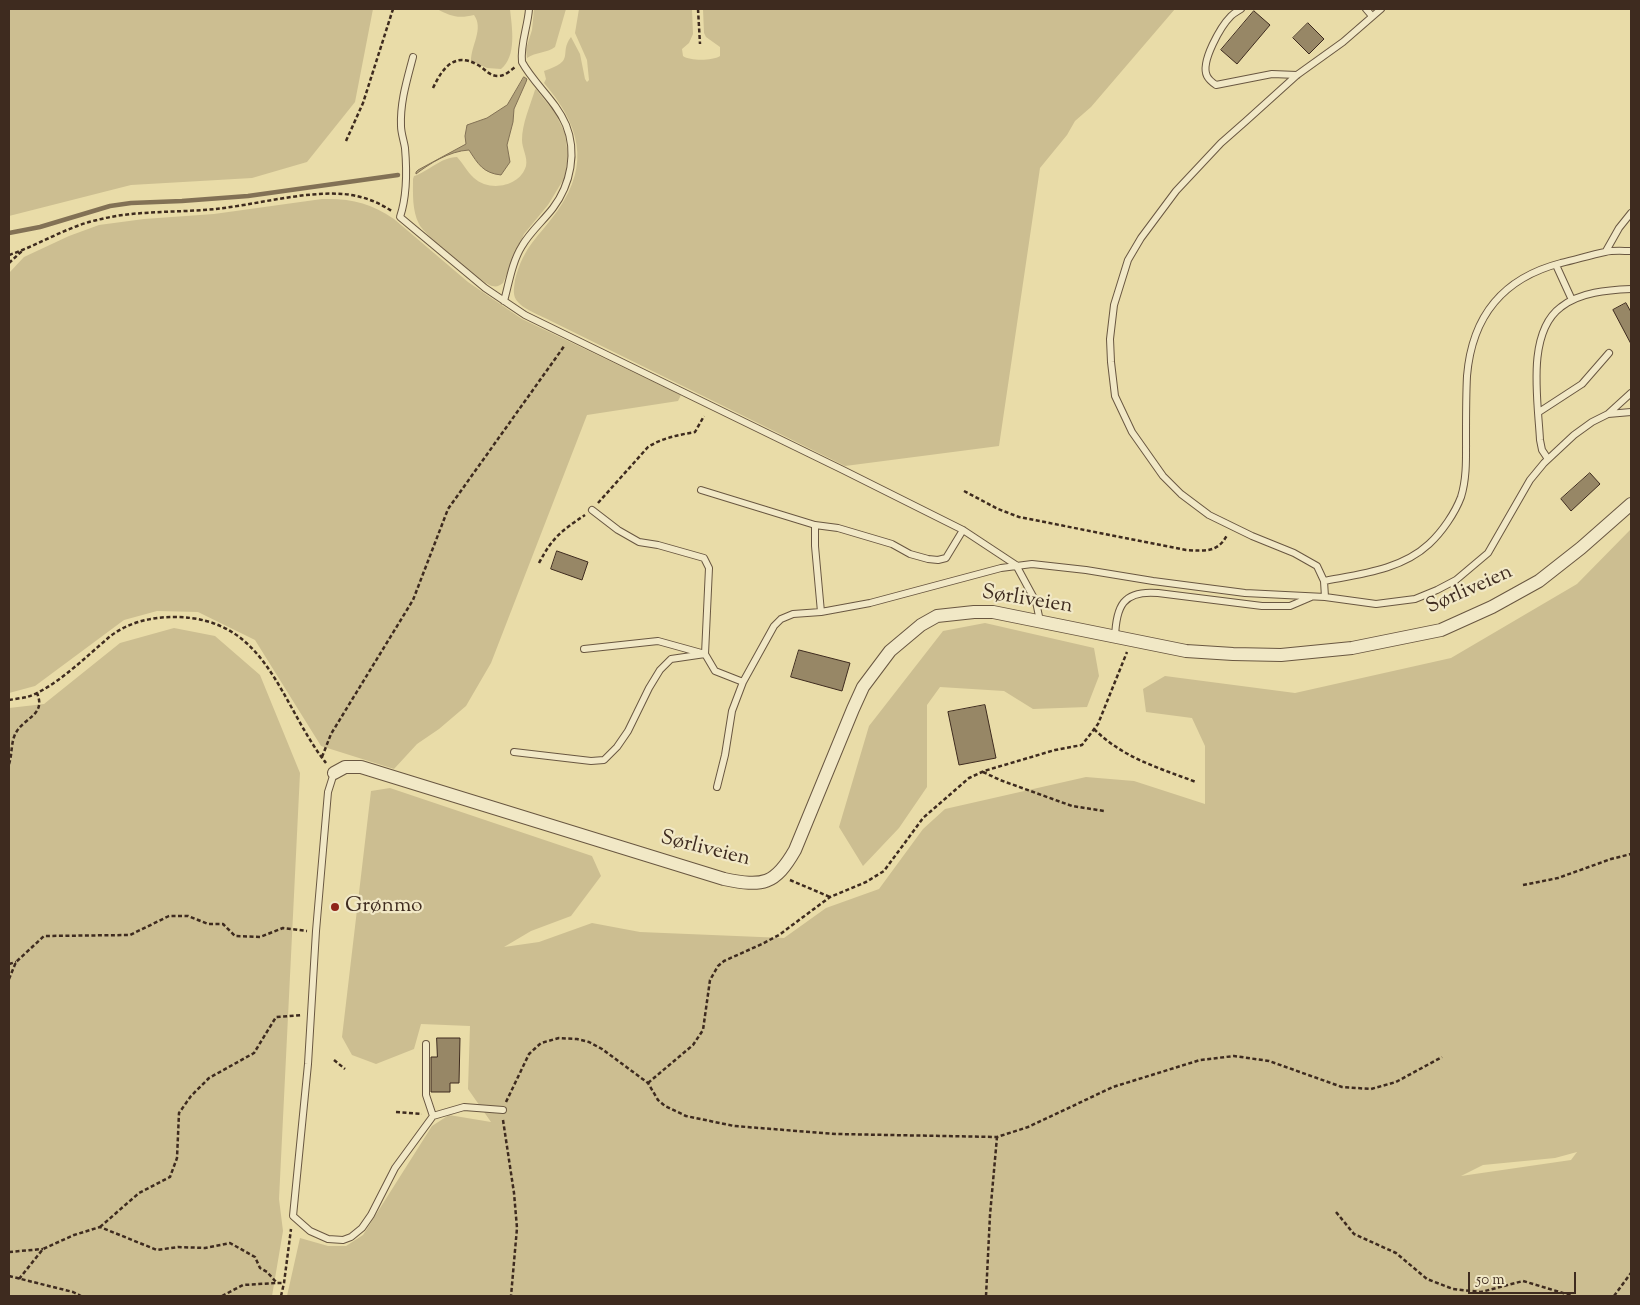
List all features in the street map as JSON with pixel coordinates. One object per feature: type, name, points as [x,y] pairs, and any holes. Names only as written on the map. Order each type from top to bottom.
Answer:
[{"type":"street","name":"Sørliveien","points":[[334,774],[345,768],[360,767],[724,879],[739,882],[760,882],[778,875],[795,850],[863,687],[890,651],[921,625],[937,616],[993,612],[1186,651],[1233,654],[1281,654],[1352,648],[1441,630],[1492,607],[1539,581],[1588,543],[1631,504]]},
{"type":"lane","points":[[504,301],[520,249],[560,196],[568,179],[572,156],[570,137],[561,116],[522,62],[521,54],[529,20],[529,9]]},
{"type":"lane","points":[[1241,9],[1231,16],[1212,45],[1206,69],[1207,76],[1212,82],[1216,85],[1272,74],[1297,75]]},
{"type":"lane","points":[[1366,9],[1372,16]]},
{"type":"lane","points":[[1325,597],[1324,581],[1317,566],[1304,558],[1231,527],[1209,515],[1181,494],[1163,476],[1132,432],[1115,396],[1110,339],[1114,305],[1128,260],[1141,238],[1176,191],[1221,143],[1297,75],[1343,42],[1381,9]]},
{"type":"lane","points":[[413,58],[402,97],[401,126],[405,148],[406,180],[400,217],[454,264],[525,315],[963,530],[1016,565],[1036,602],[1040,621]]},
{"type":"lane","points":[[1606,252],[1619,228],[1631,213]]},
{"type":"lane","points":[[1324,581],[1374,572],[1409,559],[1430,544],[1446,523],[1460,497],[1464,479],[1467,375],[1479,329],[1488,311],[1499,296],[1515,282],[1534,271],[1606,252],[1631,251]]},
{"type":"lane","points":[[1556,265],[1572,300]]},
{"type":"lane","points":[[1548,460],[1542,450],[1537,375],[1539,348],[1547,321],[1561,306],[1579,297],[1631,288]]},
{"type":"lane","points":[[1539,412],[1582,384],[1609,353]]},
{"type":"lane","points":[[717,787],[725,755],[732,711],[743,682],[774,626],[781,619],[794,614],[821,612],[870,603],[1016,565],[1032,564],[1245,593],[1325,597],[1376,604],[1415,599],[1456,580],[1488,553],[1530,480],[1574,435],[1592,422],[1608,414],[1631,393]]},
{"type":"lane","points":[[1608,414],[1631,412]]},
{"type":"lane","points":[[701,490],[815,525],[838,528],[892,544],[910,554],[928,560],[946,558],[963,530]]},
{"type":"lane","points":[[592,510],[618,530],[639,542],[658,545],[704,558],[709,568],[705,654],[716,671],[743,682]]},
{"type":"lane","points":[[815,525],[821,612]]},
{"type":"lane","points":[[1115,638],[1115,620],[1118,610],[1127,599],[1137,593],[1158,593],[1262,606],[1290,606],[1312,596]]},
{"type":"lane","points":[[584,649],[658,641],[705,654]]},
{"type":"lane","points":[[514,752],[604,760],[628,731],[660,670],[671,659],[705,654]]},
{"type":"lane","points":[[334,774],[328,792],[316,931],[308,1064],[293,1216],[310,1231],[328,1239],[343,1240],[357,1233],[372,1214],[394,1168],[433,1116],[464,1106],[503,1110]]},
{"type":"lane","points":[[426,1044],[426,1095],[433,1116]]},
{"type":"path","points":[[346,141],[363,103],[394,9]]},
{"type":"path","points":[[698,9],[700,44]]},
{"type":"path","points":[[433,88],[441,72],[451,62],[467,61],[478,64],[492,76],[499,76],[505,75],[522,62]]},
{"type":"path","points":[[9,255],[68,230],[98,220],[145,213],[215,209],[325,194],[346,194],[364,199],[387,208],[400,217]]},
{"type":"path","points":[[9,263],[25,249]]},
{"type":"path","points":[[322,757],[331,734],[413,600],[448,509],[570,338]]},
{"type":"path","points":[[539,563],[549,544],[563,530],[592,510],[648,448],[655,442],[666,438],[695,432],[704,416]]},
{"type":"path","points":[[964,491],[998,509],[1019,517],[1186,550],[1206,551],[1215,548],[1222,543],[1231,527]]},
{"type":"path","points":[[9,700],[37,693],[63,675],[109,637],[133,623],[160,617],[198,618],[222,627],[242,638],[254,648],[334,774]]},
{"type":"path","points":[[648,1083],[693,1045],[703,1030],[710,980],[718,966],[724,961],[779,935],[830,897],[866,882],[884,871],[923,818],[969,778],[1055,750],[1082,745],[1098,724],[1131,641]]},
{"type":"path","points":[[9,764],[14,736],[22,724],[38,712],[40,701],[37,693]]},
{"type":"path","points":[[1094,729],[1115,747],[1143,763],[1196,782]]},
{"type":"path","points":[[983,772],[1066,804],[1104,811]]},
{"type":"path","points":[[1523,885],[1558,878],[1611,858],[1631,854]]},
{"type":"path","points":[[778,875],[830,897]]},
{"type":"path","points":[[9,979],[16,962],[44,936],[130,935],[169,916],[188,916],[208,924],[223,924],[235,936],[260,937],[282,928],[316,931]]},
{"type":"path","points":[[9,964],[16,962]]},
{"type":"path","points":[[9,1252],[43,1249],[74,1235],[100,1227],[139,1194],[170,1177],[176,1158],[179,1113],[191,1096],[209,1078],[254,1053],[276,1017],[310,1016]]},
{"type":"path","points":[[511,1296],[517,1228],[514,1192],[502,1124],[503,1110],[525,1058],[534,1048],[550,1039],[568,1038],[589,1042],[614,1057],[648,1083],[658,1100],[673,1111],[686,1116],[734,1126],[836,1134],[997,1137],[1028,1127],[1113,1087],[1200,1060],[1234,1056],[1269,1061],[1342,1088],[1371,1089],[1396,1082],[1442,1057]]},
{"type":"path","points":[[334,1060],[345,1069]]},
{"type":"path","points":[[396,1112],[433,1116]]},
{"type":"path","points":[[986,1296],[990,1215],[997,1137]]},
{"type":"path","points":[[1336,1212],[1354,1234],[1396,1253],[1427,1279],[1453,1289],[1480,1294],[1523,1281],[1573,1296]]},
{"type":"path","points":[[281,1296],[293,1216]]},
{"type":"path","points":[[100,1227],[156,1250],[178,1247],[205,1248],[230,1243],[255,1257],[260,1268],[267,1272],[277,1283]]},
{"type":"path","points":[[19,1279],[43,1249]]},
{"type":"path","points":[[1614,1296],[1631,1273]]},
{"type":"path","points":[[9,1276],[73,1292],[81,1296]]},
{"type":"path","points":[[222,1296],[243,1285],[284,1283]]},
{"type":"shaded area","points":[[9,9],[373,9],[355,102],[307,162],[252,178],[131,185],[9,216]]},
{"type":"shaded area","points":[[437,9],[510,9],[512,25],[511,49],[506,63],[501,69],[487,68],[471,61],[478,26],[474,15],[454,16]]},
{"type":"shaded area","points":[[534,9],[566,9],[555,47],[527,58],[526,49],[532,30]]},
{"type":"shaded area","points":[[579,9],[692,9],[693,34],[689,43],[682,49],[683,56],[701,60],[720,56],[720,47],[706,37],[704,33],[703,9],[1175,9],[1091,107],[1075,121],[1067,135],[1040,168],[999,446],[845,466],[520,305],[514,295],[514,289],[515,280],[523,258],[558,210],[575,176],[577,160],[573,129],[556,98],[544,83],[546,79],[544,71],[564,60],[567,43],[571,37],[580,54],[585,79],[587,82],[589,80],[587,60],[575,33]]},
{"type":"shaded area","points":[[524,77],[527,79],[514,109],[507,145],[510,162],[501,175],[485,170],[478,164],[469,150],[447,155],[416,174],[418,170],[466,144],[467,125],[487,118],[507,105]]},
{"type":"shaded area","points":[[536,89],[555,113],[565,133],[568,156],[565,177],[548,205],[524,234],[503,283],[498,286],[492,286],[465,268],[423,230],[415,213],[413,179],[414,176],[446,159],[457,157],[472,176],[488,185],[503,185],[517,179],[523,173],[526,166],[522,134]]},
{"type":"shaded area","points":[[322,199],[342,199],[377,209],[394,219],[468,282],[522,319],[681,395],[678,401],[587,415],[491,663],[466,706],[439,729],[417,744],[394,769],[321,746],[255,640],[198,612],[157,611],[124,620],[35,686],[9,693],[9,273],[24,257],[69,236],[99,225],[144,219],[214,214]]},
{"type":"shaded area","points":[[1631,529],[1631,1296],[287,1296],[300,1238],[328,1246],[346,1246],[363,1235],[432,1126],[449,1115],[491,1122],[468,1089],[470,1026],[421,1024],[414,1049],[376,1064],[352,1055],[342,1037],[371,791],[390,788],[592,856],[601,876],[571,916],[531,931],[504,947],[539,942],[592,923],[640,932],[784,938],[826,908],[879,889],[923,829],[945,809],[1086,777],[1134,781],[1205,804],[1205,746],[1192,718],[1146,712],[1143,689],[1165,676],[1295,693],[1451,658],[1577,584]],"holes":[[[1577,1152],[1571,1160],[1461,1176],[1483,1165],[1555,1158]]]},
{"type":"shaded area","points":[[985,623],[1094,648],[1099,676],[1087,707],[1033,709],[1004,691],[940,687],[927,705],[927,787],[899,828],[863,866],[839,827],[869,726],[943,631]]},
{"type":"shaded area","points":[[174,628],[215,636],[260,675],[300,773],[279,1199],[283,1231],[272,1296],[9,1296],[9,708],[44,704],[120,643]]},
{"type":"building","points":[[1254,11],[1270,25],[1237,64],[1221,50]]},
{"type":"building","points":[[1308,23],[1324,39],[1309,54],[1293,38]]},
{"type":"building","points":[[1626,303],[1631,312],[1631,344],[1613,310]]},
{"type":"building","points":[[1590,473],[1600,484],[1571,511],[1561,499]]},
{"type":"building","points":[[557,551],[588,562],[582,580],[551,569]]},
{"type":"building","points":[[799,650],[850,663],[842,691],[791,677]]},
{"type":"building","points":[[985,705],[996,758],[959,765],[948,712]]},
{"type":"building","points":[[437,1038],[460,1038],[459,1083],[450,1083],[450,1092],[431,1092],[431,1057],[437,1057]]},
{"type":"waterway","points":[[9,233],[40,227],[110,206],[248,196],[398,175]]},
{"type":"place","name":"Grønmo","points":[[335,907]]}]
